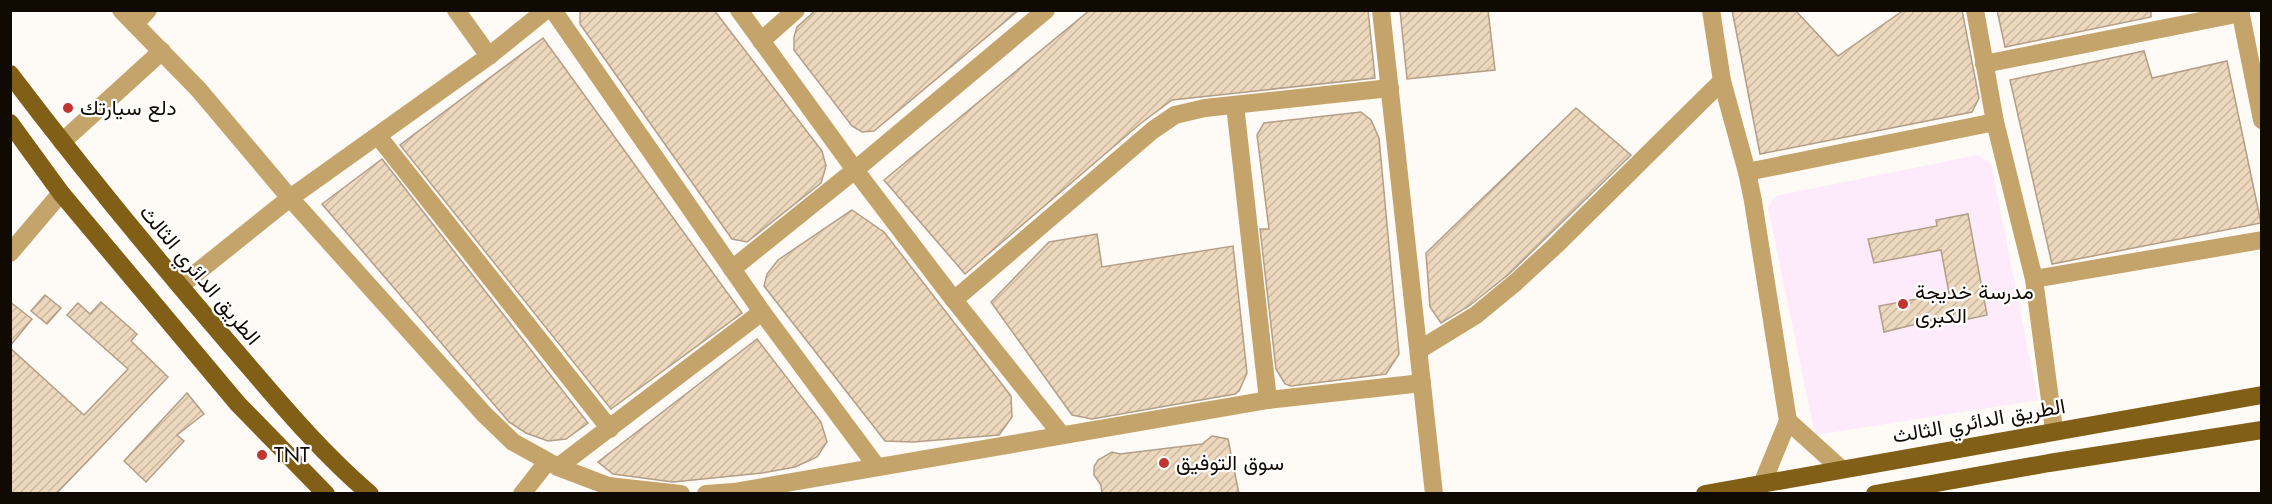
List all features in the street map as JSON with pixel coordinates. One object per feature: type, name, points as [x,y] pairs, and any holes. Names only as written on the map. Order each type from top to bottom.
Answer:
[{"type":"main road","name":"الطريق الدائري الثالث","points":[[10,74],[62,142],[180,286],[316,442],[370,494]]},
{"type":"main road","points":[[10,123],[61,192],[238,404],[326,494]]},
{"type":"main road","name":"الطريق الدائري الثالث","points":[[1705,494],[2262,394]]},
{"type":"main road","points":[[1875,494],[2049,463],[2262,430]]},
{"type":"street","points":[[121,10],[199,90],[290,198],[484,414],[513,442],[553,464],[608,486],[681,494]]},
{"type":"street","points":[[135,24],[148,10]]},
{"type":"street","points":[[456,10],[489,56]]},
{"type":"street","points":[[180,286],[290,198],[489,56],[546,10]]},
{"type":"street","points":[[553,10],[762,312],[877,467]]},
{"type":"street","points":[[739,10],[855,170],[954,300],[1061,434]]},
{"type":"street","points":[[762,41],[796,10]]},
{"type":"street","points":[[732,269],[855,170],[1046,10]]},
{"type":"street","points":[[1381,10],[1434,493]]},
{"type":"street","points":[[1711,10],[1722,81],[1747,172],[1788,421],[1762,484]]},
{"type":"street","points":[[1975,10],[1995,122],[2034,279],[2054,430]]},
{"type":"street","points":[[1984,64],[2240,12],[2256,60],[2262,120]]},
{"type":"street","points":[[62,142],[162,51]]},
{"type":"street","points":[[1419,351],[1476,315],[1516,282],[1722,81]]},
{"type":"street","points":[[954,300],[1153,130],[1175,115],[1205,108],[1390,88]]},
{"type":"street","points":[[1235,105],[1268,400]]},
{"type":"street","points":[[1747,172],[1995,122]]},
{"type":"street","points":[[378,136],[610,429]]},
{"type":"street","points":[[10,253],[61,192]]},
{"type":"street","points":[[2034,279],[2262,240]]},
{"type":"street","points":[[522,494],[553,464],[610,429],[762,312]]},
{"type":"street","points":[[706,494],[734,492],[1268,400],[1422,383]]},
{"type":"street","points":[[1788,421],[1840,468]]},
{"type":"shaded area","name":"مدرسة خديجة الكبرى","points":[[1978,155],[1991,164],[2038,400],[1815,435],[1768,207],[1776,196]]},
{"type":"building","points":[[580,10],[714,10],[822,151],[826,166],[821,183],[747,242],[732,239],[580,24]]},
{"type":"building","points":[[816,10],[1019,10],[874,131],[862,132],[852,126],[794,50],[797,27]]},
{"type":"building","points":[[1090,10],[1368,10],[1375,78],[1172,100],[1140,124],[965,274],[884,180]]},
{"type":"building","points":[[1400,10],[1488,10],[1495,70],[1407,79]]},
{"type":"building","points":[[1732,10],[1795,10],[1838,56],[1904,10],[1962,10],[1979,98],[1972,112],[1760,154]]},
{"type":"building","points":[[1997,10],[2151,10],[2151,17],[2005,47]]},
{"type":"building","points":[[543,38],[742,313],[611,409],[400,145]]},
{"type":"building","points":[[2144,51],[2152,78],[2227,61],[2261,223],[2052,264],[2010,80]]},
{"type":"building","points":[[1576,108],[1631,155],[1509,274],[1469,306],[1441,323],[1430,307],[1426,253]]},
{"type":"building","points":[[1361,112],[1371,120],[1379,138],[1399,354],[1386,374],[1291,386],[1285,384],[1276,369],[1260,229],[1269,229],[1257,135],[1264,123]]},
{"type":"building","points":[[382,159],[588,423],[566,439],[548,441],[526,433],[509,422],[322,204]]},
{"type":"building","points":[[852,210],[884,232],[1011,396],[1012,417],[999,435],[913,442],[885,441],[764,286],[767,274],[778,260]]},
{"type":"building","points":[[1968,214],[1987,315],[1954,322],[1953,315],[1884,332],[1879,306],[1949,293],[1941,250],[1874,263],[1868,239],[1937,226],[1936,220]]},
{"type":"building","points":[[1097,234],[1102,267],[1233,246],[1247,373],[1239,391],[1235,394],[1092,419],[1072,415],[991,302],[1049,242]]},
{"type":"building","points":[[45,295],[61,308],[47,324],[31,311]]},
{"type":"building","points":[[10,302],[32,319],[10,346]]},
{"type":"building","points":[[101,302],[137,334],[131,341],[168,377],[56,494],[10,494],[10,348],[84,415],[128,369],[67,315],[78,303],[90,314]]},
{"type":"building","points":[[757,339],[821,422],[827,442],[817,457],[795,467],[762,473],[673,482],[613,474],[598,462]]},
{"type":"building","points":[[187,393],[204,414],[177,435],[184,441],[146,482],[124,461]]},
{"type":"building","name":"سوق التوفيق","points":[[1212,436],[1228,439],[1239,494],[1102,494],[1101,485],[1094,475],[1094,467],[1098,460],[1112,452],[1120,454],[1202,444]]},
{"type":"place","name":"دلع سيارتك","points":[[68,108]]},
{"type":"place","name":"مدرسة خديجة الكبرى","points":[[1903,304]]},
{"type":"place","name":"TNT","points":[[262,455]]},
{"type":"place","name":"سوق التوفيق","points":[[1164,463]]}]
